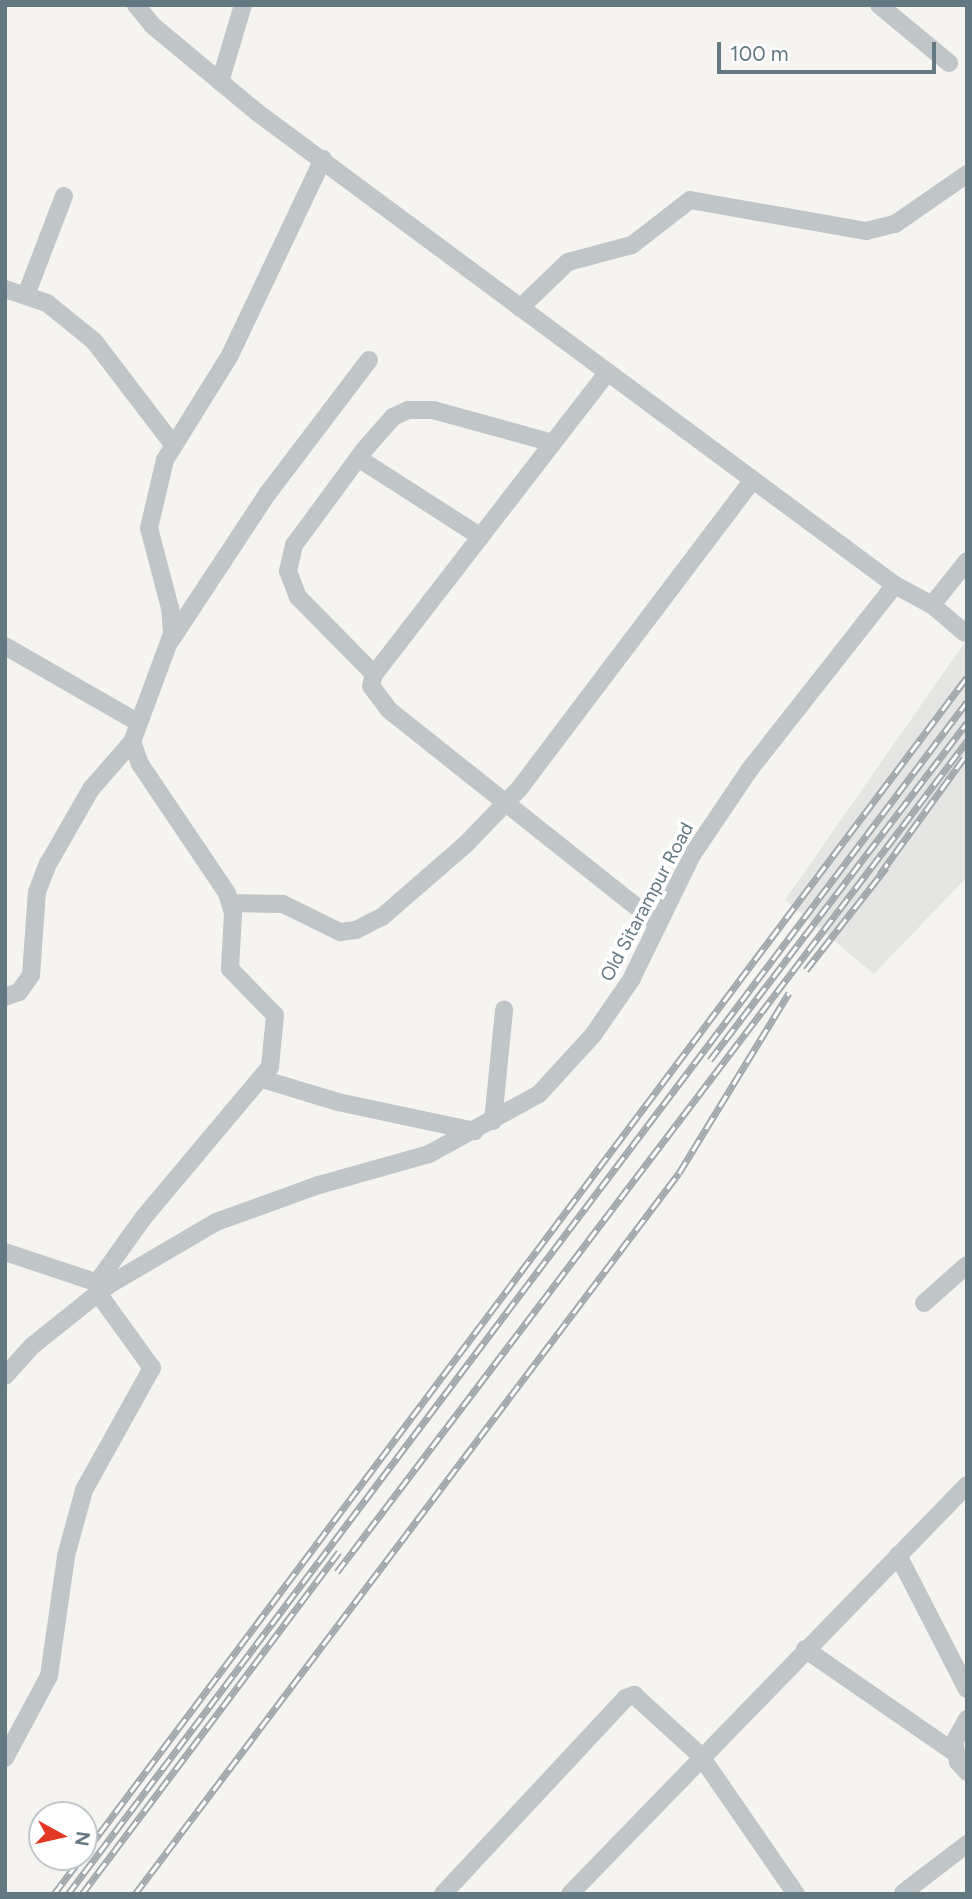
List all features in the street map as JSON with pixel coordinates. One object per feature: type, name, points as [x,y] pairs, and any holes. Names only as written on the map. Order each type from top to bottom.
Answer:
[{"type":"street","points":[[136,5],[152,25],[220,82],[752,481],[895,585],[933,605],[965,633]]},
{"type":"street","points":[[220,82],[243,5]]},
{"type":"street","points":[[879,5],[949,64]]},
{"type":"street","points":[[171,640],[170,608],[149,528],[153,496],[172,443],[230,355],[323,159]]},
{"type":"street","points":[[520,308],[568,262],[632,245],[691,200],[866,231],[895,224],[967,174]]},
{"type":"street","points":[[26,295],[64,196]]},
{"type":"street","points":[[5,289],[26,295],[62,312],[94,341],[172,443]]},
{"type":"street","points":[[5,997],[19,992],[31,975],[37,892],[54,852],[91,789],[132,743],[137,722],[171,640],[268,493],[369,360]]},
{"type":"street","points":[[373,674],[607,373]]},
{"type":"street","points":[[553,443],[433,410],[408,410],[393,417],[358,458],[294,545],[288,570],[298,597],[373,674],[375,696],[504,805],[658,924]]},
{"type":"street","points":[[358,458],[481,537]]},
{"type":"street","points":[[231,903],[283,904],[340,932],[356,930],[382,917],[504,805],[752,481]]},
{"type":"street","points":[[933,605],[967,561]]},
{"type":"street","name":"Old Sitarampur Road","points":[[5,1376],[32,1346],[100,1288],[216,1222],[319,1185],[429,1154],[539,1094],[593,1035],[631,980],[692,855],[750,769],[895,585]]},
{"type":"street","points":[[5,646],[137,722]]},
{"type":"street","points":[[100,1288],[152,1207],[270,1067],[275,1015],[230,969],[231,903],[200,846],[140,764],[132,743]]},
{"type":"street","points":[[493,1121],[504,1010]]},
{"type":"street","points":[[262,1079],[338,1102],[475,1131]]},
{"type":"street","points":[[5,1252],[100,1288],[152,1368],[84,1490],[66,1556],[49,1676],[5,1758]]},
{"type":"street","points":[[924,1303],[967,1265]]},
{"type":"street","points":[[570,1894],[700,1755],[967,1485]]},
{"type":"street","points":[[898,1555],[967,1689]]},
{"type":"street","points":[[805,1649],[955,1753],[967,1772]]},
{"type":"street","points":[[443,1894],[626,1698],[641,1697],[700,1755],[796,1894]]},
{"type":"street","points":[[955,1753],[954,1742],[967,1719]]},
{"type":"street","points":[[903,1892],[967,1844]]},
{"type":"shaded area","points":[[967,639],[967,877],[874,974],[785,900]]},
{"type":"railway","points":[[98,1835],[967,677]]},
{"type":"railway","points":[[68,1894],[967,702]]},
{"type":"railway","points":[[710,1060],[967,723]]},
{"type":"railway","points":[[337,1572],[967,741]]},
{"type":"railway","points":[[880,874],[964,758]]},
{"type":"railway","points":[[806,970],[886,868]]},
{"type":"railway","points":[[135,1894],[679,1173],[789,993]]},
{"type":"railway","points":[[82,1894],[339,1552]]},
{"type":"railway","points":[[54,1894],[71,1871]]}]
